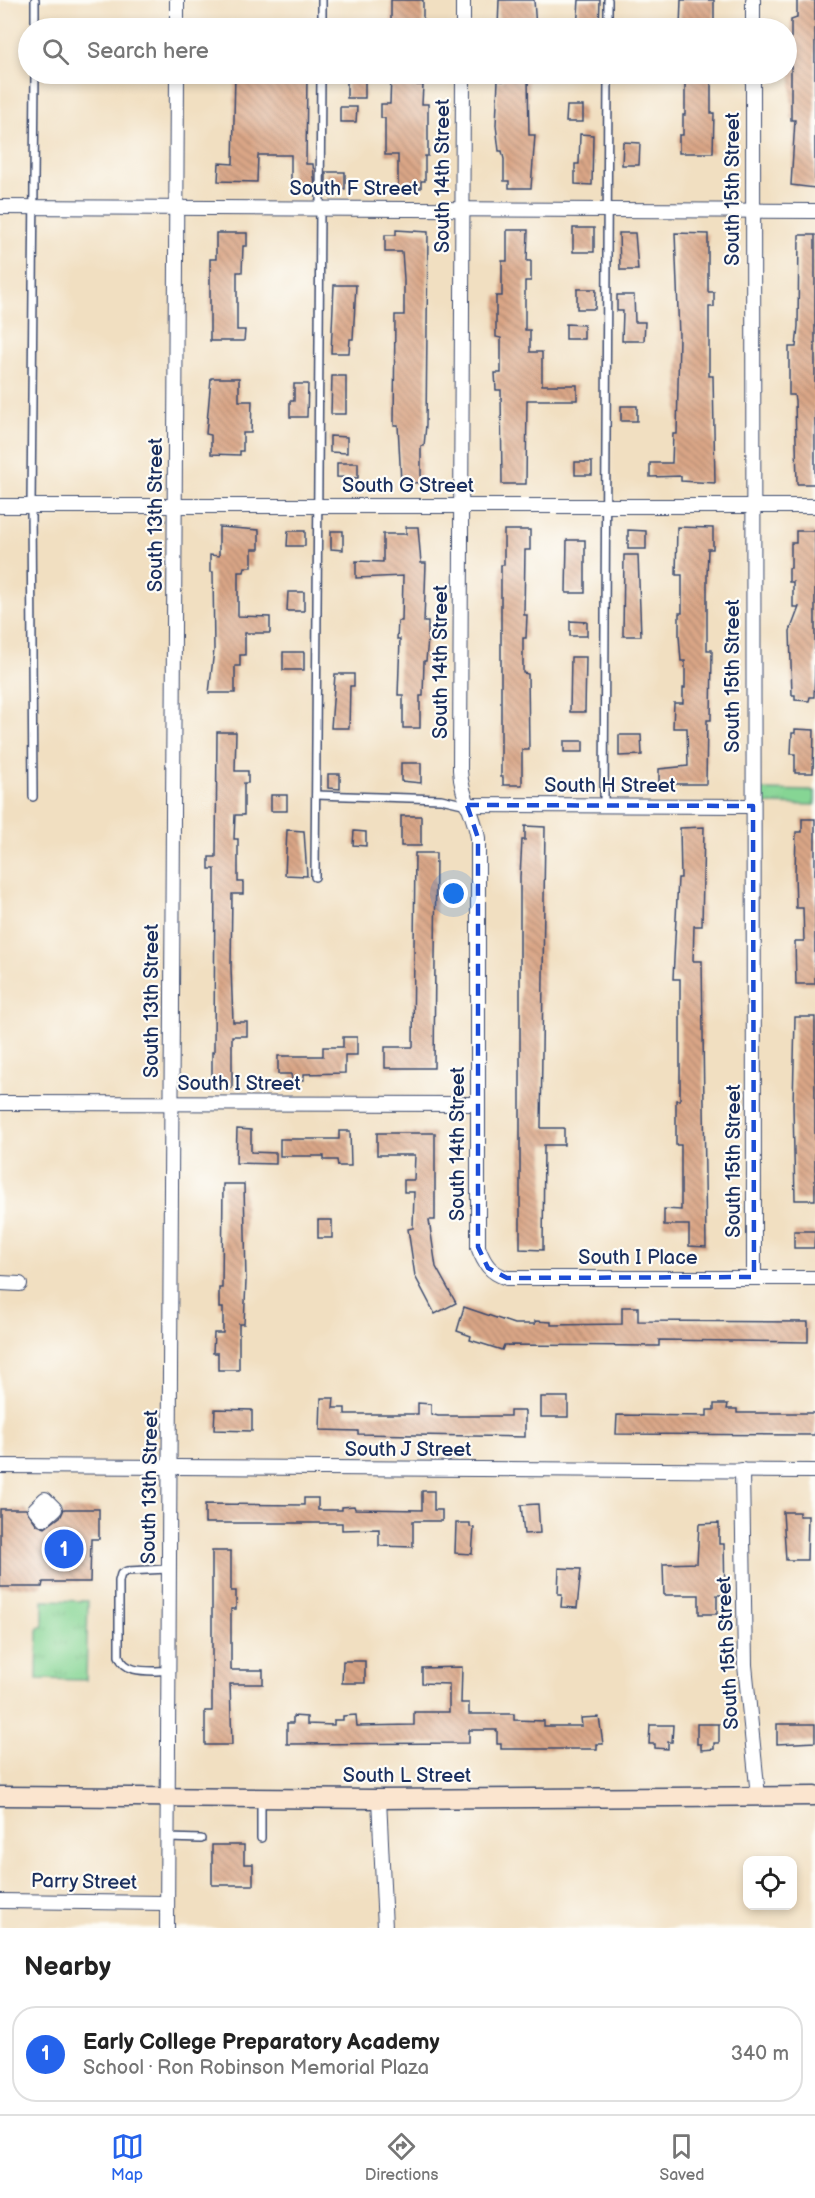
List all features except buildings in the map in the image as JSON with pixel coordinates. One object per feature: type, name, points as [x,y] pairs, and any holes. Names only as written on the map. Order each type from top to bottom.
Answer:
[{"type":"street","points":[[177,0],[177,18]]},
{"type":"street","points":[[463,0],[463,18]]},
{"type":"street","points":[[753,0],[753,18]]},
{"type":"street","name":"South 13th Street","points":[[167,1928],[177,84]]},
{"type":"street","name":"South 14th Street","points":[[463,84],[460,770],[461,791],[476,824],[478,838],[478,1246]]},
{"type":"street","name":"South 15th Street","points":[[753,84],[754,1277]]},
{"type":"street","name":"South F Street","points":[[0,207],[815,211]]},
{"type":"street","name":"South G Street","points":[[0,506],[815,506]]},
{"type":"street","name":"South H Street","points":[[467,805],[753,806]]},
{"type":"street","name":"South I Street","points":[[0,1103],[477,1104]]},
{"type":"street","name":"South I Place","points":[[478,1246],[488,1268],[497,1275],[507,1278],[815,1278]]},
{"type":"street","points":[[0,1283],[20,1284]]},
{"type":"street","name":"South J Street","points":[[0,1466],[815,1471]]},
{"type":"street","name":"South 15th Street","points":[[742,1470],[745,1665],[758,1796]]},
{"type":"street","name":"South L Street","points":[[0,1796],[378,1799],[815,1796]]},
{"type":"street","points":[[378,1799],[385,1928]]},
{"type":"street","name":"Parry Street","points":[[0,1901],[167,1902]]},
{"type":"lane","points":[[35,0],[35,18]]},
{"type":"lane","points":[[322,0],[322,18]]},
{"type":"lane","points":[[608,0],[608,18]]},
{"type":"lane","points":[[33,797],[31,506],[35,84]]},
{"type":"lane","points":[[315,877],[321,84]]},
{"type":"lane","points":[[604,805],[608,84]]},
{"type":"lane","points":[[316,795],[441,799],[467,805]]},
{"type":"lane","points":[[167,1671],[127,1668],[118,1656],[121,1574],[138,1569],[168,1569]]},
{"type":"lane","points":[[261,1798],[261,1838]]},
{"type":"lane","points":[[168,1838],[201,1839]]},
{"type":"highlighted area","points":[[467,805],[753,806],[754,1277],[507,1278],[488,1268],[478,1247],[478,838]]},
{"type":"green space","points":[[761,790],[815,791],[815,805],[761,804]]},
{"type":"green space","points":[[43,1600],[88,1601],[86,1680],[37,1679],[38,1628],[43,1626]]},
{"type":"place","name":"Early College Preparatory Academy","points":[[64,1549]]}]
